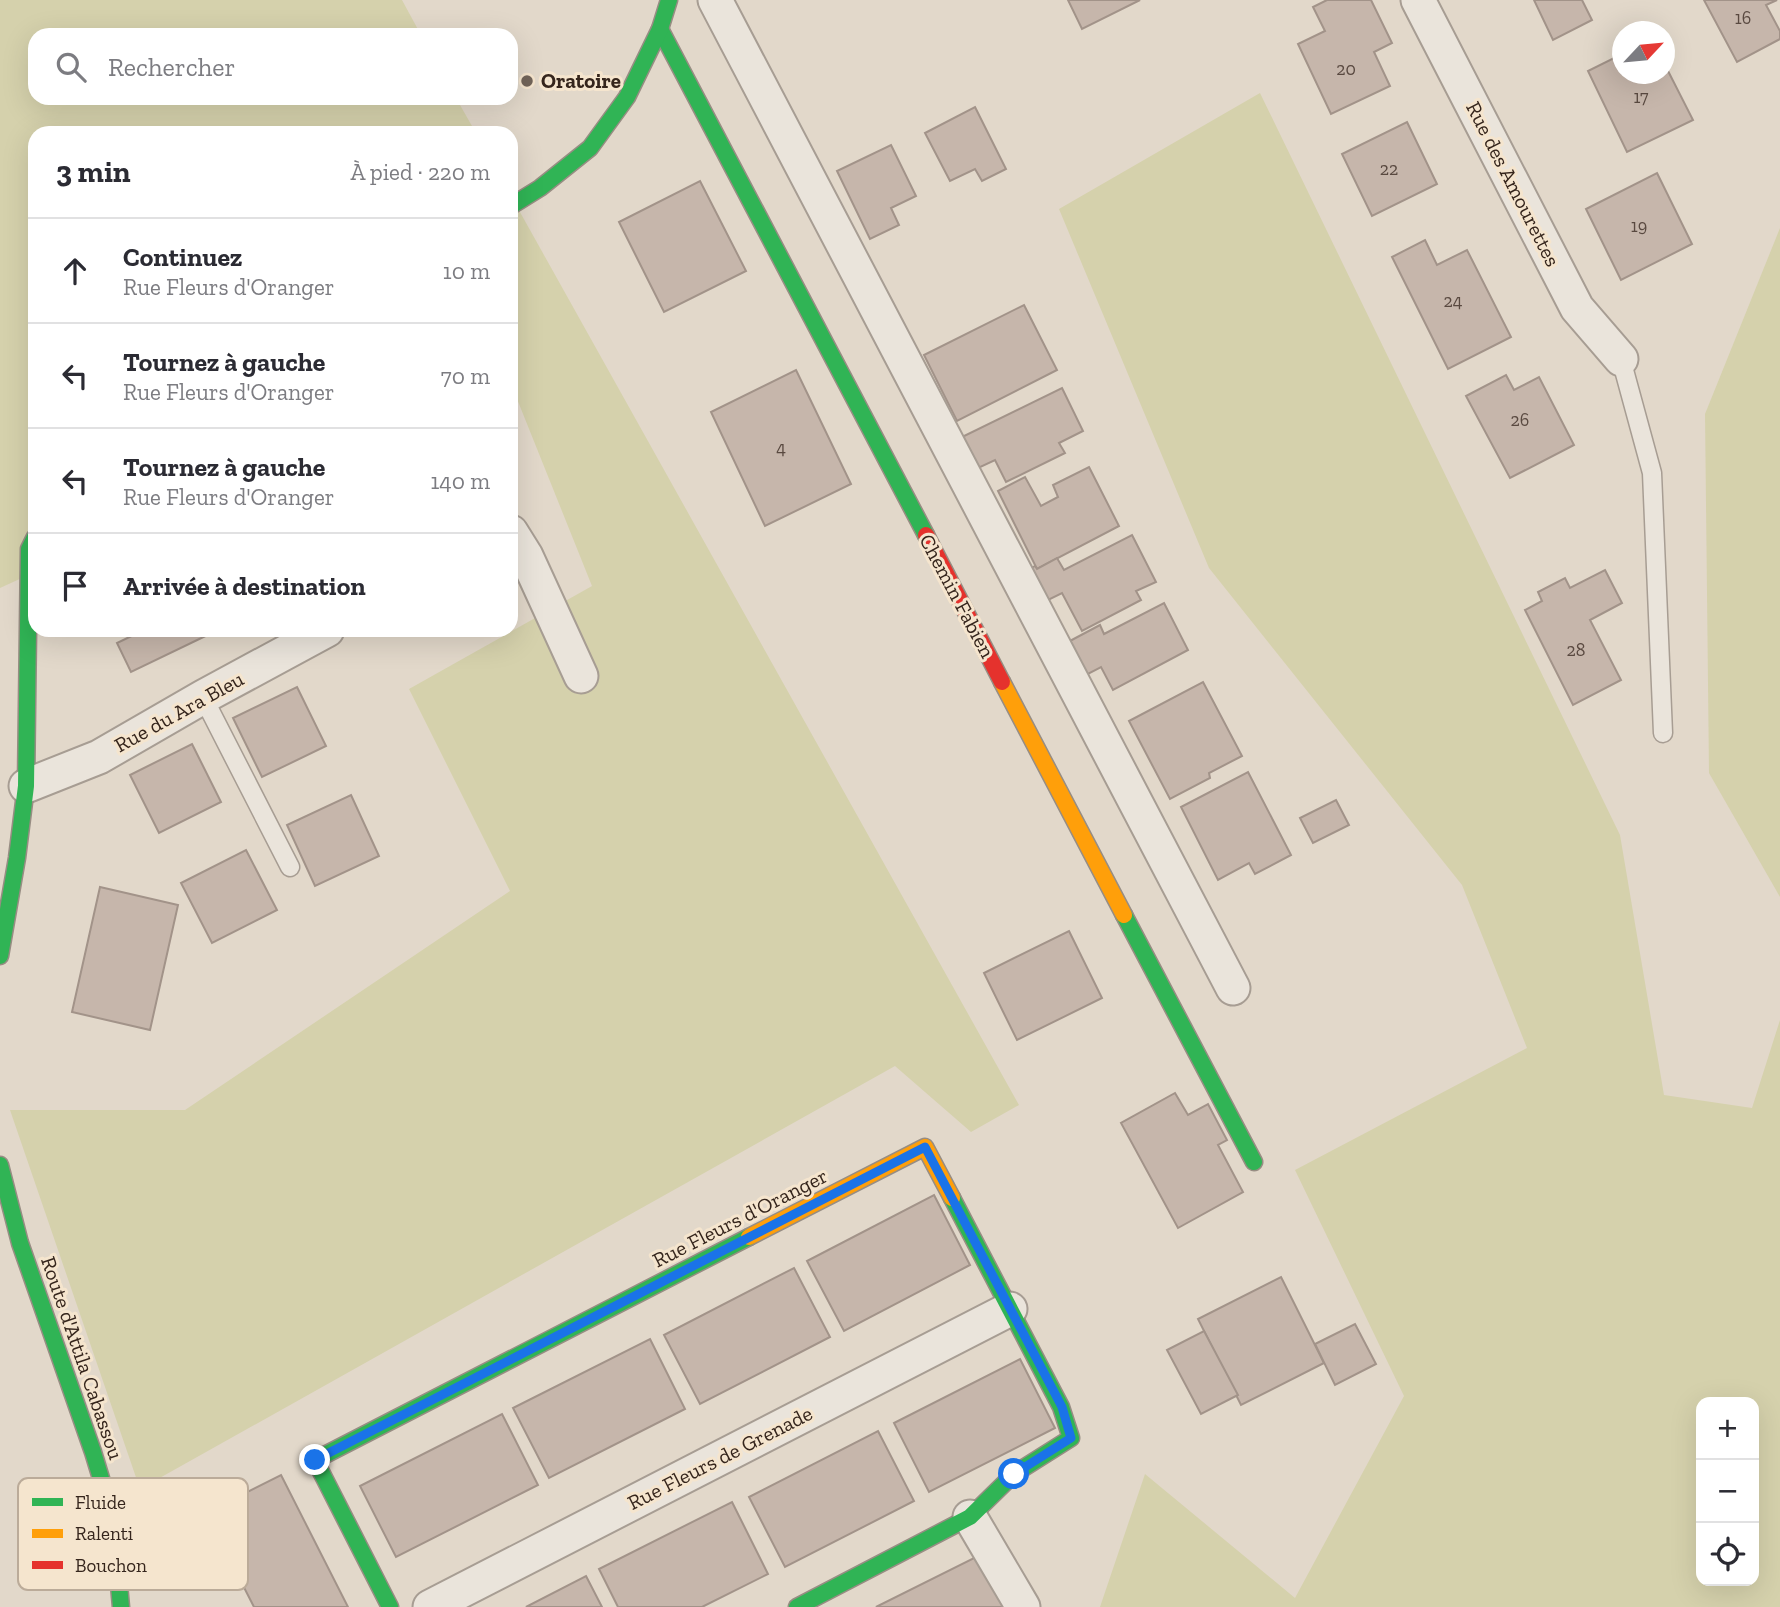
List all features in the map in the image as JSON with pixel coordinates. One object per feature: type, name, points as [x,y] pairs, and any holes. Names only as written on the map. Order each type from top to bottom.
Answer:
[{"type":"street","points":[[518,201],[590,148],[627,97],[660,29],[669,0]]},
{"type":"street","points":[[715,0],[1233,988]]},
{"type":"street","name":"Rue des Amourettes","points":[[1418,0],[1577,308],[1621,359]]},
{"type":"street","name":"Chemin Fabien","points":[[660,29],[1254,1162]]},
{"type":"street","points":[[518,543],[581,676]]},
{"type":"street","points":[[0,956],[26,786],[28,628]]},
{"type":"street","name":"Rue du Ara Bleu","points":[[26,786],[99,757],[314,637]]},
{"type":"street","name":"Rue Fleurs d'Oranger","points":[[390,1607],[315,1460],[925,1147],[1062,1407],[1071,1438],[1014,1474],[970,1517]]},
{"type":"street","name":"Route d'Attila Cabassou","points":[[0,1165],[20,1243],[101,1478]]},
{"type":"street","name":"Rue Fleurs de Grenade","points":[[430,1607],[1010,1309]]},
{"type":"street","points":[[797,1607],[970,1517],[1023,1607]]},
{"type":"lane","points":[[1621,359],[1652,473],[1664,733]]},
{"type":"lane","points":[[203,697],[290,867]]},
{"type":"shaded area","points":[[0,0],[402,0],[417,28],[28,28],[28,105],[460,105],[472,126],[28,126],[28,575],[0,588]]},
{"type":"shaded area","points":[[1260,93],[1620,835],[1664,1095],[1752,1108],[1780,1020],[1780,1607],[1100,1607],[1145,1474],[1295,1598],[1404,1396],[1295,1170],[1527,1048],[1462,885],[1209,568],[1059,209]]},
{"type":"shaded area","points":[[518,209],[1019,1105],[971,1132],[895,1066],[160,1478],[136,1478],[10,1110],[185,1110],[510,891],[409,689],[501,637],[518,637],[518,628],[592,586],[518,401]]},
{"type":"shaded area","points":[[1780,228],[1780,897],[1709,773],[1705,414]]},
{"type":"building","points":[[1068,0],[1140,0],[1082,29]]},
{"type":"building","points":[[1327,0],[1371,0],[1392,43],[1374,52],[1390,86],[1331,114],[1298,44],[1325,31],[1313,7]]},
{"type":"building","points":[[1534,0],[1582,0],[1592,20],[1553,40]]},
{"type":"building","points":[[1704,0],[1777,0],[1766,5],[1780,31],[1780,39],[1737,62]]},
{"type":"building","points":[[1612,59],[1612,84],[1675,84],[1693,120],[1627,152],[1588,71]]},
{"type":"building","points":[[975,107],[1006,169],[982,181],[975,169],[950,181],[925,133]]},
{"type":"building","points":[[1407,122],[1437,184],[1372,216],[1342,154]]},
{"type":"building","points":[[891,145],[916,196],[891,208],[899,225],[870,239],[837,171]]},
{"type":"building","points":[[1657,173],[1692,244],[1621,280],[1586,209]]},
{"type":"building","points":[[700,181],[746,271],[664,312],[619,222]]},
{"type":"building","points":[[1425,240],[1437,265],[1467,250],[1511,337],[1448,369],[1392,257]]},
{"type":"building","points":[[1024,305],[1057,370],[957,421],[924,355]]},
{"type":"building","points":[[796,370],[851,484],[765,526],[711,412]]},
{"type":"building","points":[[1506,375],[1514,390],[1539,377],[1574,445],[1510,478],[1466,396]]},
{"type":"building","points":[[1062,388],[1083,431],[1059,443],[1065,453],[1006,482],[995,460],[976,469],[960,438]]},
{"type":"building","points":[[1089,467],[1119,526],[1037,569],[998,491],[1025,477],[1041,506],[1058,497],[1053,485]]},
{"type":"building","points":[[1132,535],[1156,582],[1136,591],[1141,600],[1082,631],[1062,593],[1042,603],[1026,571],[1035,566],[1037,569],[1057,558],[1064,570]]},
{"type":"building","points":[[1605,570],[1622,603],[1590,620],[1621,680],[1573,705],[1525,610],[1542,601],[1538,592],[1565,578],[1570,588]]},
{"type":"building","points":[[1164,603],[1188,650],[1113,690],[1101,667],[1086,675],[1068,642],[1100,625],[1104,634]]},
{"type":"building","points":[[130,637],[204,637],[131,672],[117,643]]},
{"type":"building","points":[[1203,682],[1242,756],[1209,773],[1210,778],[1170,799],[1129,721]]},
{"type":"building","points":[[297,687],[326,746],[262,777],[233,718]]},
{"type":"building","points":[[192,744],[221,802],[159,833],[130,775]]},
{"type":"building","points":[[1248,772],[1291,855],[1255,874],[1249,863],[1218,880],[1181,807]]},
{"type":"building","points":[[351,795],[379,856],[315,886],[287,825]]},
{"type":"building","points":[[1336,800],[1349,825],[1313,843],[1300,818]]},
{"type":"building","points":[[246,850],[277,910],[212,943],[181,883]]},
{"type":"building","points":[[100,887],[178,905],[150,1030],[72,1012]]},
{"type":"building","points":[[1069,931],[1102,998],[1017,1040],[984,973]]},
{"type":"building","points":[[1175,1093],[1188,1115],[1208,1104],[1227,1140],[1218,1145],[1243,1192],[1178,1228],[1121,1123]]},
{"type":"building","points":[[934,1195],[970,1265],[844,1331],[807,1261]]},
{"type":"building","points":[[794,1268],[830,1337],[700,1404],[664,1335]]},
{"type":"building","points":[[1281,1277],[1324,1363],[1241,1405],[1198,1319]]},
{"type":"building","points":[[1355,1324],[1376,1364],[1335,1385],[1315,1344]]},
{"type":"building","points":[[1204,1331],[1238,1395],[1201,1414],[1167,1350]]},
{"type":"building","points":[[650,1339],[685,1409],[549,1478],[513,1408]]},
{"type":"building","points":[[1020,1359],[1055,1428],[929,1492],[894,1423]]},
{"type":"building","points":[[502,1414],[538,1485],[396,1557],[360,1486]]},
{"type":"building","points":[[878,1431],[914,1501],[785,1567],[749,1497]]},
{"type":"building","points":[[281,1475],[348,1607],[254,1607],[245,1590],[248,1590],[248,1492]]},
{"type":"building","points":[[732,1502],[768,1574],[702,1607],[618,1607],[599,1569]]},
{"type":"building","points":[[978,1556],[1004,1607],[876,1607]]},
{"type":"building","points":[[586,1576],[602,1607],[526,1607]]},
{"type":"traffic: fast","points":[[518,202],[540,188],[590,148],[627,97],[660,29],[669,0]]},
{"type":"traffic: fast","points":[[660,29],[926,535]]},
{"type":"traffic: fast","points":[[0,956],[26,786],[28,628]]},
{"type":"traffic: fast","points":[[1124,915],[1254,1162]]},
{"type":"traffic: fast","points":[[0,1165],[20,1243],[101,1478]]},
{"type":"traffic: fast","points":[[797,1607],[970,1517],[1014,1474],[1071,1438],[1061,1407],[952,1198]]},
{"type":"traffic: fast","points":[[390,1607],[315,1460],[749,1237]]},
{"type":"traffic: fast","points":[[119,1590],[121,1607]]},
{"type":"traffic: slow","points":[[1002,682],[1124,915]]},
{"type":"traffic: slow","points":[[749,1237],[925,1147],[952,1198]]},
{"type":"traffic: jam","points":[[926,535],[1002,682]]},
{"type":"place","name":"Oratoire","points":[[527,81]]},
{"type":"route","points":[[315,1460],[925,1147],[1062,1407],[1071,1438],[1014,1474]]}]
